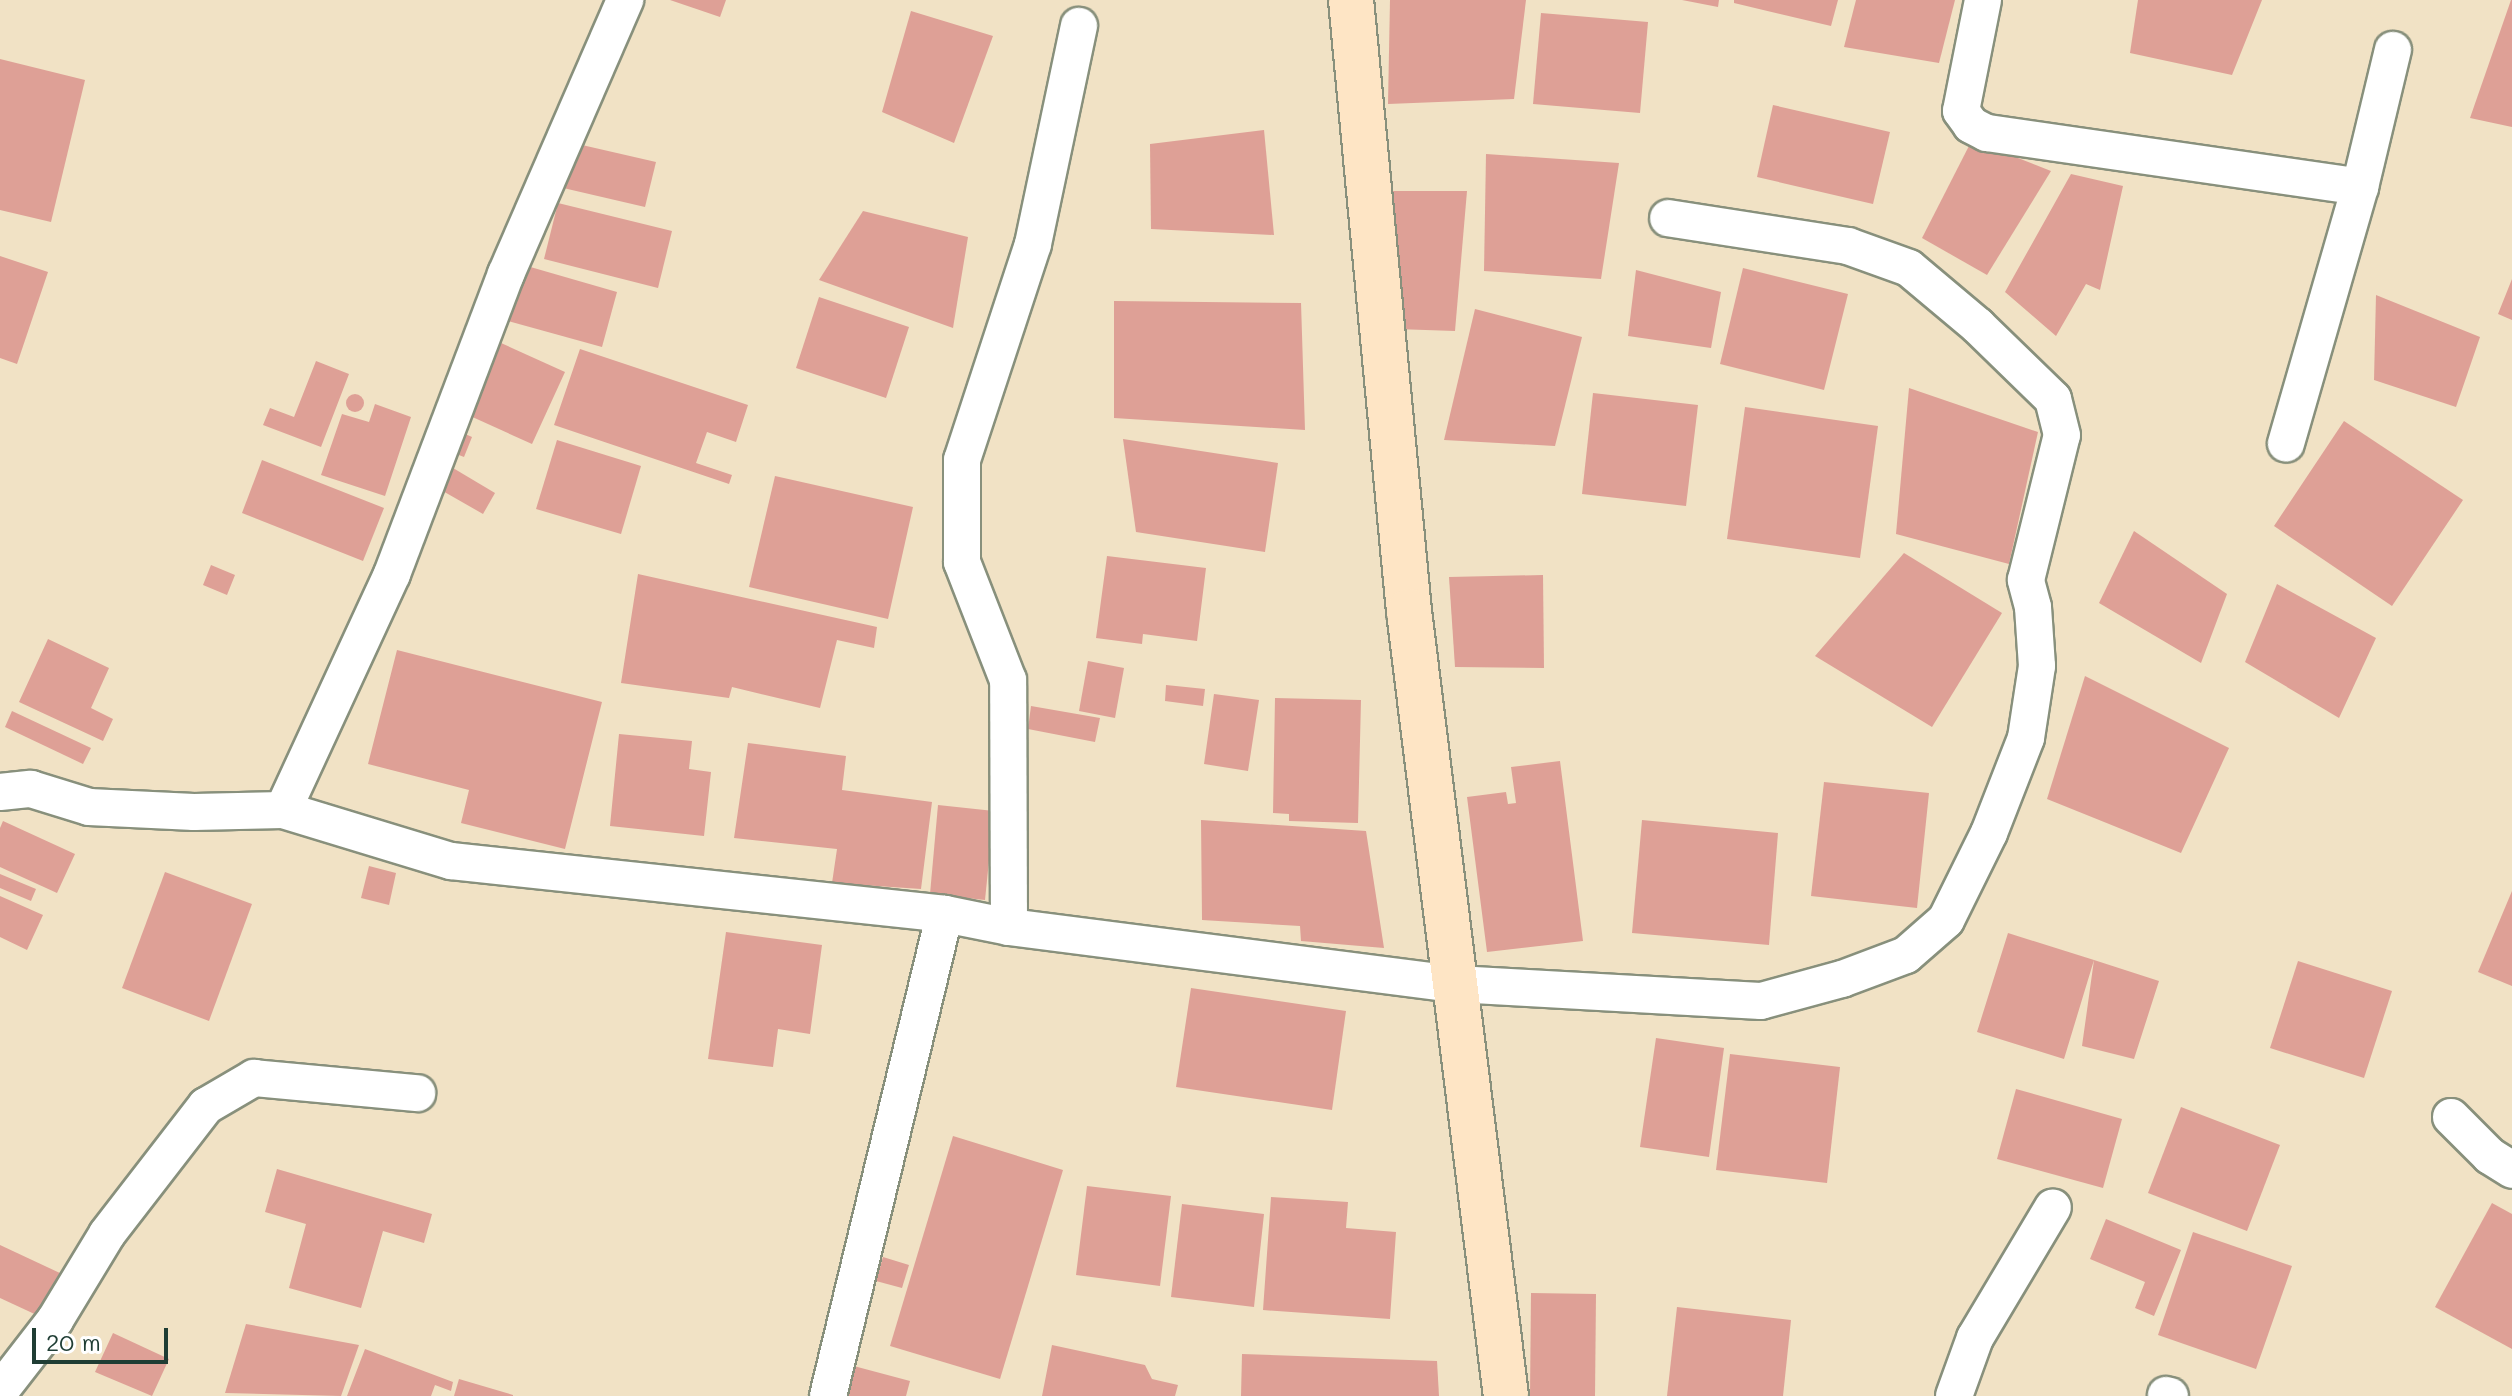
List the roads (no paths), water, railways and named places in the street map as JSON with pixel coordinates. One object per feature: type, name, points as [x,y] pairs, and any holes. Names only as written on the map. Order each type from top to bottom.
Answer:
[{"type":"street","points":[[283,810],[392,574],[506,274],[625,0]]},
{"type":"street","points":[[1351,0],[1409,611],[1506,1396]]},
{"type":"street","points":[[1983,0],[1961,111],[1971,125],[1987,133],[2285,173],[2360,187]]},
{"type":"street","points":[[1009,927],[1008,680],[962,562],[962,460],[1033,244],[1079,26]]},
{"type":"street","points":[[2286,444],[2360,187],[2393,50]]},
{"type":"street","points":[[0,792],[31,789],[89,807],[194,812],[283,810],[451,861],[945,914],[1009,927],[1456,984],[1761,1001],[1842,979],[1906,955],[1946,920],[1989,833],[2026,738],[2037,666],[2033,607],[2026,580],[2062,435],[2053,399],[1978,326],[1909,268],[1848,246],[1668,218]]},
{"type":"street","points":[[828,1396],[945,914]]},
{"type":"street","points":[[0,1391],[55,1320],[107,1234],[206,1106],[254,1078],[417,1093]]},
{"type":"street","points":[[2451,1117],[2490,1156],[2512,1170]]},
{"type":"street","points":[[1954,1396],[1975,1338],[2053,1207]]}]
